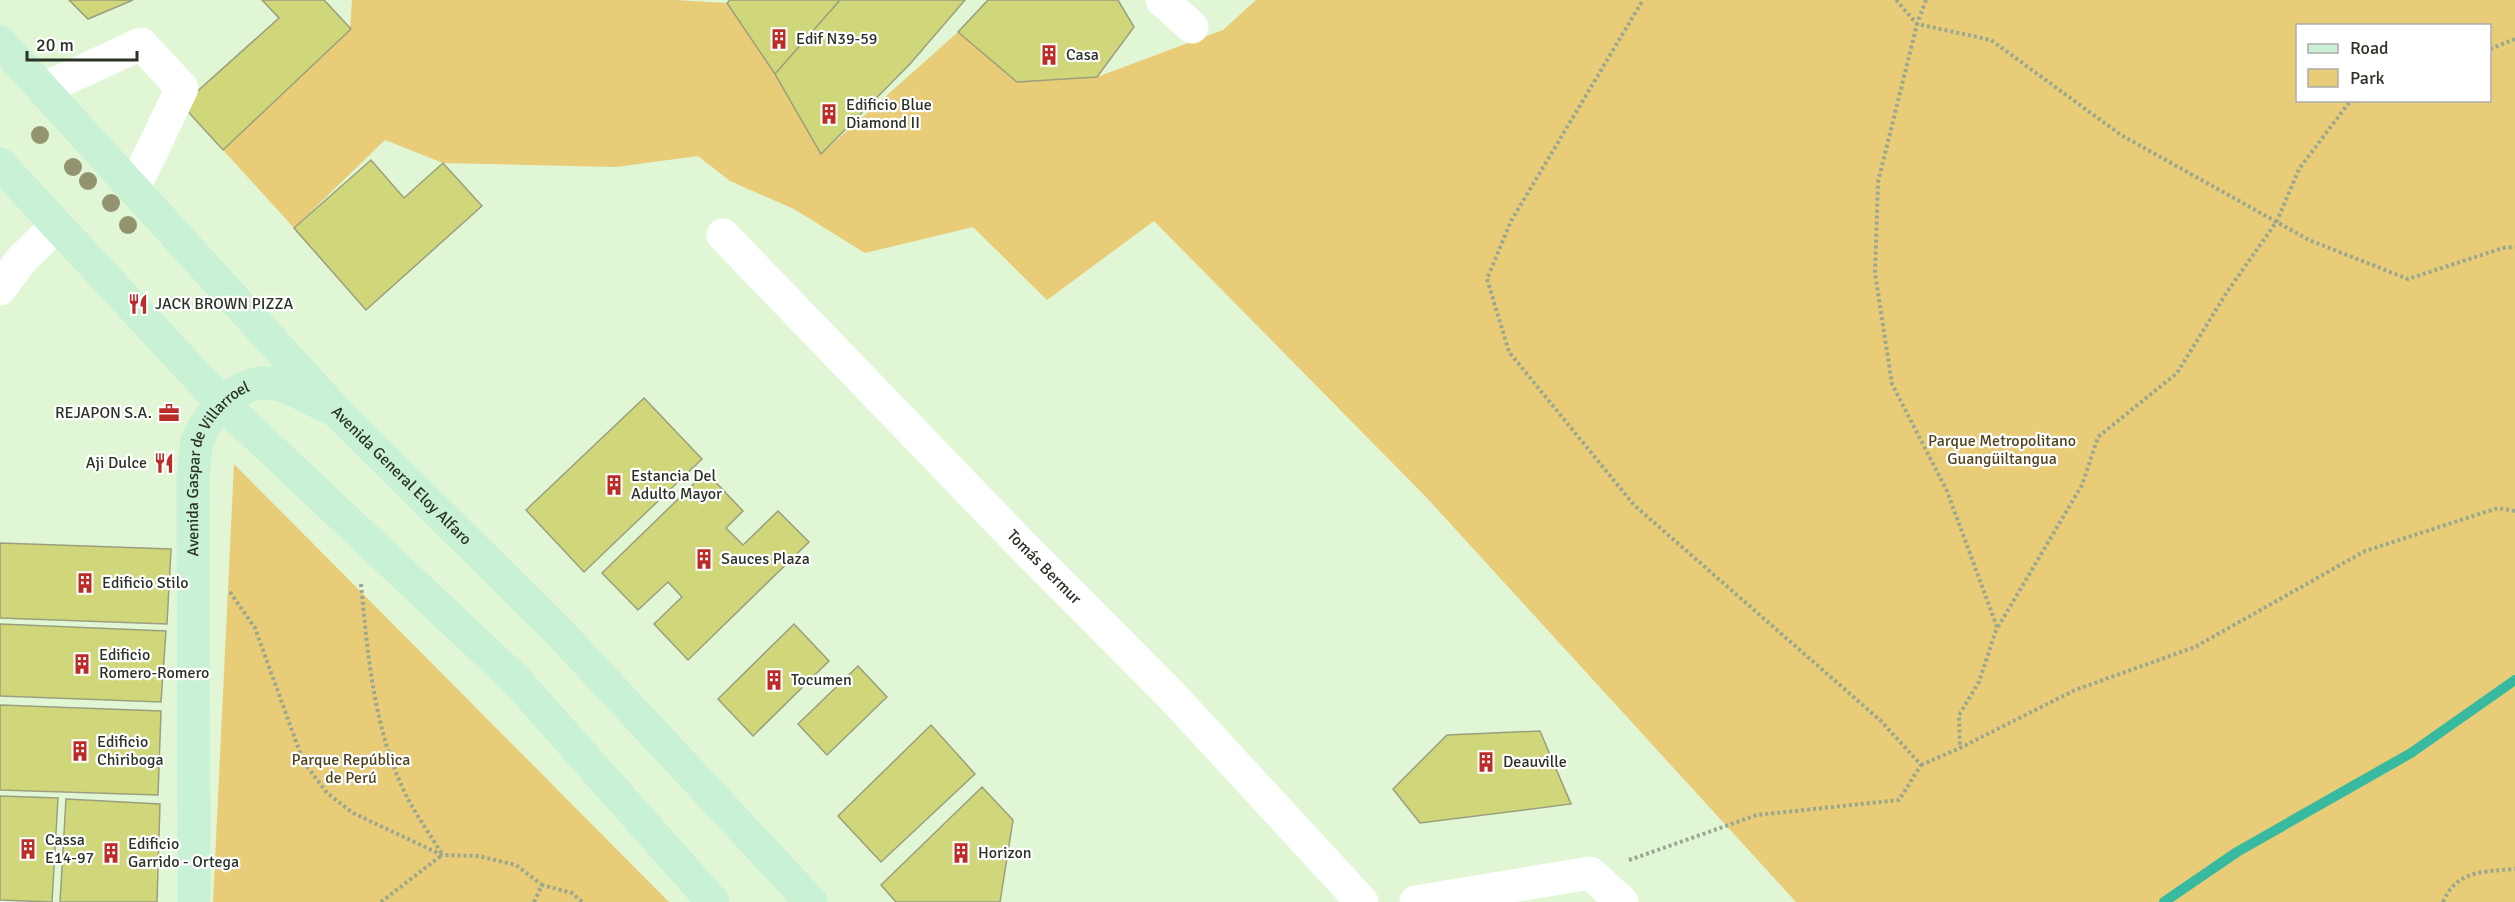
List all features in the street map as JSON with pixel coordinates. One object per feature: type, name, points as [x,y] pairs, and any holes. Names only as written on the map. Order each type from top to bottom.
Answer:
[{"type":"main road","name":"Avenida General Eloy Alfaro","points":[[0,42],[336,411],[560,633],[811,902]]},
{"type":"main road","points":[[0,164],[222,403],[516,680],[713,902]]},
{"type":"main road","name":"Avenida Gaspar de Villarroel","points":[[194,902],[193,476],[199,436],[222,403],[244,388],[263,383],[285,387],[336,411]]},
{"type":"street","points":[[1162,0],[1192,27]]},
{"type":"street","points":[[43,89],[141,44],[182,88],[134,188]]},
{"type":"street","points":[[0,289],[22,259],[57,225]]},
{"type":"street","name":"Tomás Bermur","points":[[723,235],[1019,542],[1173,697],[1362,902]]},
{"type":"street","points":[[1416,902],[1590,873],[1622,902]]},
{"type":"path","points":[[1643,0],[1511,221],[1487,279],[1509,352],[1634,505],[1881,721],[1921,765]]},
{"type":"path","points":[[1896,0],[1917,24],[1991,40],[2121,135],[2309,240],[2408,279],[2503,248],[2515,247]]},
{"type":"path","points":[[1926,0],[1917,24],[1878,182],[1875,273],[1892,384],[1947,491],[1998,627]]},
{"type":"path","points":[[2491,49],[2515,39]]},
{"type":"path","points":[[1960,748],[1959,715],[1979,682],[1998,627],[2082,484],[2098,436],[2177,373],[2227,292],[2277,221],[2299,169],[2352,102]]},
{"type":"path","points":[[1590,873],[1757,815],[1899,800],[1921,765],[2075,690],[2195,647],[2365,551],[2498,508],[2515,511]]},
{"type":"path","points":[[360,574],[371,678],[388,750],[408,799],[442,855]]},
{"type":"path","points":[[226,586],[255,627],[303,761],[327,793],[353,813],[442,855],[478,856],[516,865],[542,885],[572,893],[582,902]]},
{"type":"path","points":[[381,902],[442,855]]},
{"type":"path","points":[[2443,902],[2447,892],[2470,873],[2515,869]]},
{"type":"path","points":[[534,902],[542,885]]},
{"type":"green space","name":"Parque Metropolitano Guangüiltangua","points":[[352,0],[675,0],[727,3],[775,74],[821,154],[958,32],[1017,82],[1097,77],[1223,30],[1256,0],[2515,0],[2515,902],[1796,902],[1426,497],[1154,221],[1047,300],[973,227],[865,253],[794,209],[730,181],[698,156],[616,167],[443,163],[385,140],[294,228],[223,150],[350,29]]},
{"type":"green space","name":"Parque República de Perú","points":[[234,464],[669,902],[213,902]]},
{"type":"building","points":[[69,0],[133,0],[88,19]]},
{"type":"building","points":[[262,0],[324,0],[351,29],[223,150],[182,105],[279,18]]},
{"type":"building","name":"Edif N39-59","points":[[730,0],[840,0],[775,74],[727,3]]},
{"type":"building","name":"Edificio Blue Diamond II","points":[[840,0],[965,0],[910,64],[821,154],[775,74]]},
{"type":"building","name":"Casa","points":[[988,0],[1118,0],[1134,27],[1097,77],[1017,82],[958,32]]},
{"type":"building","points":[[371,160],[404,198],[443,163],[482,206],[366,310],[294,228]]},
{"type":"building","name":"Estancia Del Adulto Mayor","points":[[644,398],[702,459],[584,572],[526,510]]},
{"type":"building","name":"Sauces Plaza","points":[[706,472],[743,511],[726,528],[743,545],[778,511],[809,542],[688,660],[654,624],[682,597],[668,582],[638,610],[602,573]]},
{"type":"building","name":"Edificio Stilo","points":[[0,543],[171,549],[167,624],[0,618]]},
{"type":"building","name":"Edificio Romero-Romero","points":[[0,624],[166,631],[161,702],[0,696]]},
{"type":"building","name":"Tocumen","points":[[794,624],[829,661],[753,736],[718,699]]},
{"type":"building","points":[[858,666],[887,697],[827,755],[798,724]]},
{"type":"building","name":"Edificio Chiriboga","points":[[0,705],[161,711],[158,795],[0,790]]},
{"type":"building","points":[[931,725],[975,774],[881,862],[838,816]]},
{"type":"building","name":"Deauville","points":[[1540,731],[1571,804],[1420,823],[1393,789],[1447,735]]},
{"type":"building","name":"Horizon","points":[[982,787],[1013,820],[1000,902],[896,902],[881,885]]},
{"type":"building","name":"Cassa E14-97","points":[[0,796],[58,798],[52,902],[0,900]]},
{"type":"building","name":"Edificio Garrido - Ortega","points":[[66,799],[160,804],[157,902],[60,902]]},
{"type":"waterway","points":[[2164,902],[2237,852],[2411,753],[2515,680]]},
{"type":"place","name":"Edif N39-59","points":[[779,39]]},
{"type":"place","name":"Casa","points":[[1049,55]]},
{"type":"place","name":"Edificio Blue Diamond II","points":[[829,114]]},
{"type":"place","name":"JACK BROWN PIZZA","points":[[138,304]]},
{"type":"place","name":"REJAPON S.A.","points":[[169,413]]},
{"type":"place","name":"Aji Dulce","points":[[164,463]]},
{"type":"place","name":"Estancia Del Adulto Mayor","points":[[614,485]]},
{"type":"place","name":"Sauces Plaza","points":[[704,559]]},
{"type":"place","name":"Edificio Stilo","points":[[85,583]]},
{"type":"place","name":"Edificio Romero-Romero","points":[[82,664]]},
{"type":"place","name":"Tocumen","points":[[774,680]]},
{"type":"place","name":"Edificio Chiriboga","points":[[80,751]]},
{"type":"place","name":"Deauville","points":[[1486,762]]},
{"type":"place","name":"Cassa E14-97","points":[[28,849]]},
{"type":"place","name":"Edificio Garrido - Ortega","points":[[111,853]]},
{"type":"place","name":"Horizon","points":[[961,853]]}]
